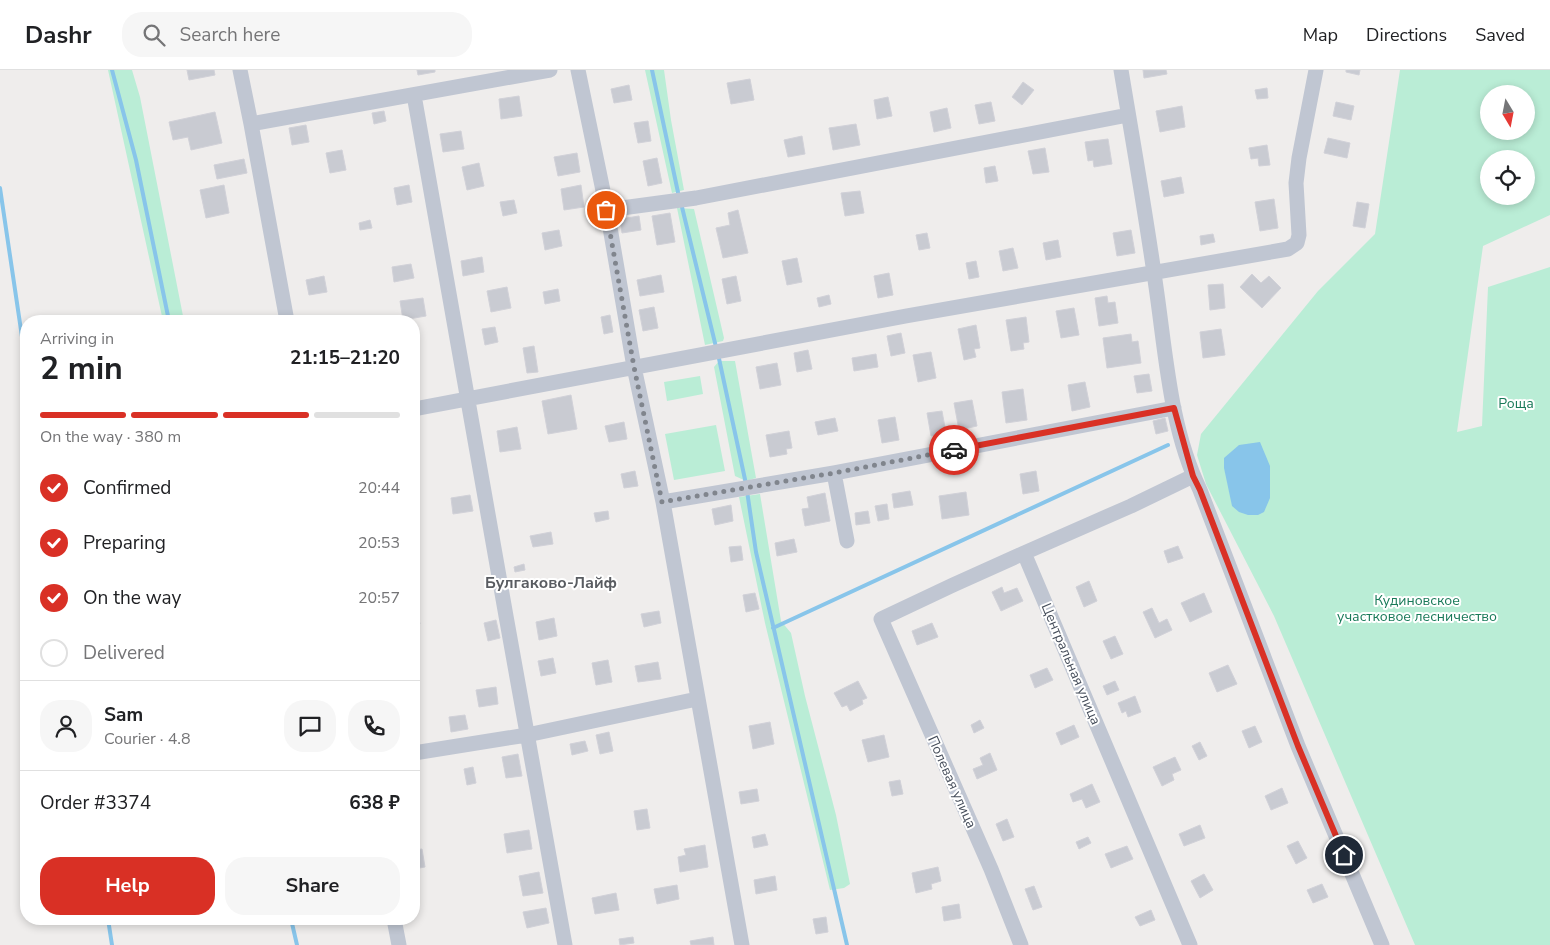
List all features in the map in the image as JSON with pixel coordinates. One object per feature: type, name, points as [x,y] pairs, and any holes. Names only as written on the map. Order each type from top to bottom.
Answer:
[{"type":"street","points":[[240,70],[252,124],[286,315]]},
{"type":"street","points":[[252,124],[550,70]]},
{"type":"street","points":[[578,70],[606,210],[634,367],[662,502],[742,945]]},
{"type":"street","points":[[1121,70],[1174,408],[1193,476],[1298,746],[1382,945]]},
{"type":"street","points":[[420,408],[906,316],[1288,249],[1297,243],[1299,235],[1296,183],[1316,70]]},
{"type":"street","points":[[414,95],[469,398],[564,945]]},
{"type":"street","points":[[606,210],[696,198],[1128,115]]},
{"type":"street","points":[[662,502],[834,473],[1174,408]]},
{"type":"street","points":[[834,473],[847,541]]},
{"type":"street","points":[[1024,553],[1131,506],[1193,476]]},
{"type":"street","name":"Полевая улица","points":[[1021,945],[990,869],[881,619],[953,584],[1024,553]]},
{"type":"street","name":"Центральная улица","points":[[1024,553],[1190,945]]},
{"type":"street","points":[[420,752],[527,736],[697,698]]},
{"type":"street","points":[[395,925],[399,945]]},
{"type":"green space","points":[[108,70],[132,70],[140,97],[183,315],[162,315]]},
{"type":"green space","points":[[645,70],[664,70],[684,190],[672,193]]},
{"type":"green space","name":"Кудиновское участковое лесничество","points":[[1400,70],[1550,70],[1550,215],[1483,246],[1457,432],[1482,426],[1488,287],[1550,267],[1550,945],[1415,945],[1274,616],[1206,484],[1197,455],[1201,434],[1318,291],[1375,234]]},
{"type":"green space","points":[[677,208],[694,209],[724,338],[723,341],[705,345]]},
{"type":"green space","points":[[719,361],[735,361],[756,478],[746,481],[735,476],[714,367]]},
{"type":"green space","points":[[700,376],[703,394],[667,401],[664,382]]},
{"type":"green space","points":[[716,425],[725,471],[674,480],[665,434]]},
{"type":"green space","points":[[760,494],[781,621],[791,633],[805,696],[836,815],[850,884],[844,888],[830,890],[765,623],[739,497]]},
{"type":"water","points":[[1260,442],[1270,466],[1270,498],[1264,512],[1258,515],[1248,515],[1239,512],[1232,506],[1224,468],[1224,458],[1239,445]]},
{"type":"building","points":[[187,70],[214,70],[215,75],[189,80]]},
{"type":"building","points":[[417,70],[435,70],[435,72],[418,75]]},
{"type":"building","points":[[1143,70],[1166,70],[1167,74],[1144,78]]},
{"type":"building","points":[[1346,70],[1360,70],[1359,75],[1346,72]]},
{"type":"building","points":[[750,79],[754,100],[731,104],[727,83]]},
{"type":"building","points":[[1023,82],[1034,90],[1022,105],[1012,97]]},
{"type":"building","points":[[629,85],[632,100],[614,103],[611,89]]},
{"type":"building","points":[[1267,88],[1268,98],[1257,99],[1255,90]]},
{"type":"building","points":[[519,96],[522,116],[501,119],[499,99]]},
{"type":"building","points":[[888,97],[892,116],[877,119],[874,100]]},
{"type":"building","points":[[991,102],[995,121],[979,124],[975,105]]},
{"type":"building","points":[[1336,102],[1354,106],[1351,120],[1333,116]]},
{"type":"building","points":[[1182,106],[1185,127],[1160,132],[1156,111]]},
{"type":"building","points":[[947,108],[951,128],[934,132],[930,112]]},
{"type":"building","points":[[384,111],[386,121],[374,124],[372,113]]},
{"type":"building","points":[[215,112],[222,143],[191,150],[188,137],[173,140],[169,122]]},
{"type":"building","points":[[648,121],[651,141],[638,143],[634,123]]},
{"type":"building","points":[[856,124],[860,145],[833,150],[829,128]]},
{"type":"building","points":[[306,125],[309,142],[292,145],[289,128]]},
{"type":"building","points":[[461,131],[464,149],[443,152],[440,134]]},
{"type":"building","points":[[802,136],[805,154],[788,157],[784,140]]},
{"type":"building","points":[[1328,138],[1350,143],[1347,158],[1324,153]]},
{"type":"building","points":[[1108,139],[1112,164],[1094,167],[1093,160],[1088,161],[1085,142]]},
{"type":"building","points":[[1267,145],[1270,165],[1259,166],[1258,158],[1251,159],[1249,148]]},
{"type":"building","points":[[1045,148],[1049,172],[1033,174],[1028,151]]},
{"type":"building","points":[[342,150],[346,170],[330,173],[326,153]]},
{"type":"building","points":[[577,153],[580,172],[558,176],[554,157]]},
{"type":"building","points":[[657,158],[662,183],[648,186],[643,161]]},
{"type":"building","points":[[244,159],[247,173],[217,179],[214,165]]},
{"type":"building","points":[[479,163],[484,186],[467,190],[462,167]]},
{"type":"building","points":[[995,166],[998,181],[986,183],[984,168]]},
{"type":"building","points":[[1181,177],[1184,193],[1164,197],[1161,181]]},
{"type":"building","points":[[224,185],[229,213],[206,218],[200,190]]},
{"type":"building","points":[[409,185],[412,202],[397,205],[394,188]]},
{"type":"building","points":[[581,185],[584,207],[564,210],[561,189]]},
{"type":"building","points":[[860,191],[864,213],[845,216],[841,193]]},
{"type":"building","points":[[1274,199],[1278,228],[1260,231],[1255,202]]},
{"type":"building","points":[[514,200],[517,213],[503,216],[500,202]]},
{"type":"building","points":[[1357,202],[1369,204],[1365,228],[1353,226]]},
{"type":"building","points":[[738,210],[748,253],[723,258],[716,228],[730,225],[728,213]]},
{"type":"building","points":[[670,213],[675,242],[657,245],[652,216]]},
{"type":"building","points":[[639,216],[641,230],[622,233],[620,219]]},
{"type":"building","points":[[370,220],[372,228],[360,230],[359,223]]},
{"type":"building","points":[[559,230],[562,246],[545,250],[542,233]]},
{"type":"building","points":[[1131,230],[1135,253],[1117,256],[1113,233]]},
{"type":"building","points":[[927,233],[930,248],[919,250],[916,235]]},
{"type":"building","points":[[1213,234],[1215,242],[1201,245],[1200,236]]},
{"type":"building","points":[[1058,240],[1061,257],[1046,260],[1043,243]]},
{"type":"building","points":[[1013,248],[1018,268],[1003,271],[999,251]]},
{"type":"building","points":[[482,257],[484,272],[463,276],[461,261]]},
{"type":"building","points":[[797,258],[802,282],[787,285],[782,261]]},
{"type":"building","points":[[976,261],[979,277],[969,279],[966,263]]},
{"type":"building","points":[[411,264],[414,278],[394,282],[392,267]]},
{"type":"building","points":[[889,273],[893,295],[878,298],[874,276]]},
{"type":"building","points":[[1252,274],[1261,283],[1269,276],[1281,288],[1262,308],[1240,287]]},
{"type":"building","points":[[661,275],[664,292],[640,296],[637,280]]},
{"type":"building","points":[[324,276],[327,292],[309,295],[306,280]]},
{"type":"building","points":[[736,276],[741,301],[727,304],[722,279]]},
{"type":"building","points":[[1223,284],[1225,308],[1210,310],[1208,285]]},
{"type":"building","points":[[507,287],[511,308],[491,312],[487,291]]},
{"type":"building","points":[[558,289],[560,301],[545,304],[543,292]]},
{"type":"building","points":[[829,295],[831,304],[819,307],[817,298]]},
{"type":"building","points":[[1107,296],[1108,303],[1115,302],[1118,323],[1099,326],[1095,298]]},
{"type":"building","points":[[423,298],[426,316],[402,315],[400,301]]},
{"type":"building","points":[[654,307],[658,328],[643,331],[639,310]]},
{"type":"building","points":[[1074,308],[1079,335],[1061,338],[1056,311]]},
{"type":"building","points":[[610,315],[613,332],[604,334],[601,317]]},
{"type":"building","points":[[1026,317],[1029,342],[1023,343],[1024,349],[1011,351],[1006,320]]},
{"type":"building","points":[[976,325],[980,348],[974,349],[976,357],[964,360],[958,329]]},
{"type":"building","points":[[495,327],[498,342],[485,345],[482,329]]},
{"type":"building","points":[[1221,329],[1225,355],[1203,358],[1200,332]]},
{"type":"building","points":[[901,333],[905,353],[891,356],[887,336]]},
{"type":"building","points":[[1131,334],[1132,342],[1138,341],[1141,363],[1107,368],[1103,338]]},
{"type":"building","points":[[534,346],[538,372],[527,373],[523,348]]},
{"type":"building","points":[[808,350],[812,369],[797,372],[794,353]]},
{"type":"building","points":[[931,352],[936,378],[918,382],[913,355]]},
{"type":"building","points":[[876,354],[878,367],[854,371],[852,358]]},
{"type":"building","points":[[777,363],[781,385],[760,389],[756,367]]},
{"type":"building","points":[[1149,374],[1152,391],[1137,393],[1134,376]]},
{"type":"building","points":[[1085,382],[1090,407],[1072,411],[1068,385]]},
{"type":"building","points":[[1023,389],[1027,420],[1006,423],[1002,392]]},
{"type":"building","points":[[571,395],[577,429],[548,434],[542,401]]},
{"type":"building","points":[[972,400],[977,426],[959,430],[954,403]]},
{"type":"building","points":[[942,411],[946,433],[931,436],[927,413]]},
{"type":"building","points":[[895,417],[899,440],[882,443],[878,420]]},
{"type":"building","points":[[835,418],[838,431],[818,435],[815,422]]},
{"type":"building","points":[[1165,418],[1168,431],[1156,434],[1153,421]]},
{"type":"building","points":[[624,422],[627,439],[609,442],[605,426]]},
{"type":"building","points":[[517,427],[521,449],[500,452],[497,431]]},
{"type":"building","points":[[789,431],[792,448],[786,449],[787,454],[770,457],[766,435]]},
{"type":"building","points":[[635,471],[638,486],[624,488],[621,474]]},
{"type":"building","points":[[1036,471],[1039,491],[1023,494],[1020,474]]},
{"type":"building","points":[[910,491],[913,505],[894,508],[892,494]]},
{"type":"building","points":[[966,492],[969,515],[942,519],[939,496]]},
{"type":"building","points":[[825,493],[830,521],[805,526],[802,509],[809,508],[807,497]]},
{"type":"building","points":[[470,495],[473,511],[453,514],[451,498]]},
{"type":"building","points":[[887,504],[889,519],[878,521],[875,506]]},
{"type":"building","points":[[731,505],[733,521],[715,525],[712,509]]},
{"type":"building","points":[[608,511],[609,519],[596,522],[594,513]]},
{"type":"building","points":[[868,511],[870,523],[856,525],[855,513]]},
{"type":"building","points":[[551,532],[553,544],[533,547],[530,536]]},
{"type":"building","points":[[794,539],[797,552],[777,556],[775,543]]},
{"type":"building","points":[[741,546],[743,560],[731,562],[729,547]]},
{"type":"building","points":[[1178,546],[1183,558],[1168,563],[1164,551]]},
{"type":"building","points":[[524,564],[525,570],[515,572],[514,567]]},
{"type":"building","points":[[1089,581],[1097,601],[1084,607],[1076,587]]},
{"type":"building","points":[[1002,587],[1004,593],[1017,588],[1023,601],[1001,611],[992,592]]},
{"type":"building","points":[[755,593],[759,609],[746,612],[743,595]]},
{"type":"building","points":[[1204,593],[1212,612],[1190,622],[1181,603]]},
{"type":"building","points":[[1152,608],[1159,623],[1167,619],[1172,630],[1155,638],[1143,612]]},
{"type":"building","points":[[659,611],[661,623],[644,627],[641,614]]},
{"type":"building","points":[[554,618],[557,636],[539,640],[536,622]]},
{"type":"building","points":[[496,620],[500,638],[488,641],[484,623]]},
{"type":"building","points":[[932,623],[938,637],[917,645],[912,631]]},
{"type":"building","points":[[1115,636],[1123,654],[1111,659],[1103,641]]},
{"type":"building","points":[[553,658],[556,673],[541,676],[538,661]]},
{"type":"building","points":[[608,660],[612,682],[596,685],[592,663]]},
{"type":"building","points":[[658,662],[661,679],[638,682],[635,666]]},
{"type":"building","points":[[1228,665],[1237,684],[1217,692],[1209,673]]},
{"type":"building","points":[[1047,668],[1053,680],[1035,688],[1030,675]]},
{"type":"building","points":[[858,681],[867,698],[862,700],[863,704],[850,711],[847,705],[842,707],[834,693]]},
{"type":"building","points":[[1115,681],[1119,690],[1107,695],[1103,686]]},
{"type":"building","points":[[496,687],[498,704],[479,707],[476,690]]},
{"type":"building","points":[[1135,696],[1141,712],[1128,717],[1126,711],[1122,713],[1118,703]]},
{"type":"building","points":[[465,715],[468,729],[451,732],[449,717]]},
{"type":"building","points":[[980,720],[984,728],[974,733],[971,725]]},
{"type":"building","points":[[770,722],[774,744],[753,749],[749,726]]},
{"type":"building","points":[[1074,725],[1079,737],[1061,745],[1056,733]]},
{"type":"building","points":[[1255,726],[1262,742],[1249,748],[1242,731]]},
{"type":"building","points":[[609,732],[613,751],[600,754],[596,735]]},
{"type":"building","points":[[884,735],[889,757],[868,762],[862,740]]},
{"type":"building","points":[[585,741],[588,751],[572,755],[570,744]]},
{"type":"building","points":[[1200,742],[1207,756],[1199,760],[1192,746]]},
{"type":"building","points":[[990,753],[997,770],[977,779],[973,769],[983,765],[980,758]]},
{"type":"building","points":[[518,754],[522,776],[506,778],[502,757]]},
{"type":"building","points":[[1175,757],[1181,770],[1172,774],[1174,780],[1162,786],[1153,767]]},
{"type":"building","points":[[473,767],[476,783],[467,785],[464,769]]},
{"type":"building","points":[[900,780],[903,794],[892,796],[889,782]]},
{"type":"building","points":[[1092,784],[1100,802],[1086,808],[1082,799],[1073,802],[1070,794]]},
{"type":"building","points":[[1282,788],[1288,803],[1271,810],[1265,796]]},
{"type":"building","points":[[757,789],[759,801],[741,804],[739,792]]},
{"type":"building","points":[[647,809],[650,828],[637,830],[634,811]]},
{"type":"building","points":[[1007,819],[1014,837],[1003,841],[996,824]]},
{"type":"building","points":[[1200,825],[1205,838],[1184,846],[1179,834]]},
{"type":"building","points":[[529,830],[532,849],[507,853],[504,834]]},
{"type":"building","points":[[765,834],[768,845],[754,848],[752,837]]},
{"type":"building","points":[[1088,837],[1091,843],[1079,849],[1076,842]]},
{"type":"building","points":[[1298,841],[1307,858],[1296,864],[1287,846]]},
{"type":"building","points":[[705,845],[708,867],[680,872],[678,857],[686,855],[684,849]]},
{"type":"building","points":[[1127,846],[1133,859],[1111,868],[1105,854]]},
{"type":"building","points":[[420,849],[422,849],[425,867],[420,868]]},
{"type":"building","points":[[938,867],[941,881],[931,884],[932,889],[916,893],[912,873]]},
{"type":"building","points":[[539,872],[543,893],[523,896],[519,876]]},
{"type":"building","points":[[1204,874],[1213,890],[1200,898],[1191,881]]},
{"type":"building","points":[[775,876],[777,890],[756,894],[754,880]]},
{"type":"building","points":[[1322,884],[1328,897],[1313,903],[1307,890]]},
{"type":"building","points":[[677,885],[679,899],[657,904],[654,889]]},
{"type":"building","points":[[1034,886],[1042,907],[1033,910],[1025,889]]},
{"type":"building","points":[[616,893],[619,910],[595,914],[592,898]]},
{"type":"building","points":[[959,904],[961,918],[944,921],[942,907]]},
{"type":"building","points":[[546,908],[549,923],[527,928],[523,912]]},
{"type":"building","points":[[1151,910],[1155,920],[1140,926],[1135,917]]},
{"type":"building","points":[[826,917],[828,932],[816,934],[813,919]]},
{"type":"building","points":[[633,937],[634,943],[620,945],[619,939]]},
{"type":"building","points":[[713,937],[714,945],[691,945],[690,941]]},
{"type":"waterway","points":[[112,70],[136,160],[168,315]]},
{"type":"waterway","points":[[652,70],[679,197]]},
{"type":"waterway","points":[[0,188],[20,323]]},
{"type":"waterway","points":[[681,203],[716,347]]},
{"type":"waterway","points":[[718,354],[746,484]]},
{"type":"waterway","points":[[773,628],[1168,445]]},
{"type":"waterway","points":[[747,491],[756,552],[847,945]]},
{"type":"waterway","points":[[109,925],[112,945]]},
{"type":"waterway","points":[[292,925],[297,945]]},
{"type":"way so far","points":[[606,210],[634,367],[662,502],[834,473],[954,450]]},
{"type":"district","name":"Булгаково-Лайф","points":[[551,583]]},
{"type":"route","points":[[954,450],[1174,408],[1193,476],[1298,746],[1344,855]]},
{"type":"park label","name":"Роща","points":[[1516,403]]}]
